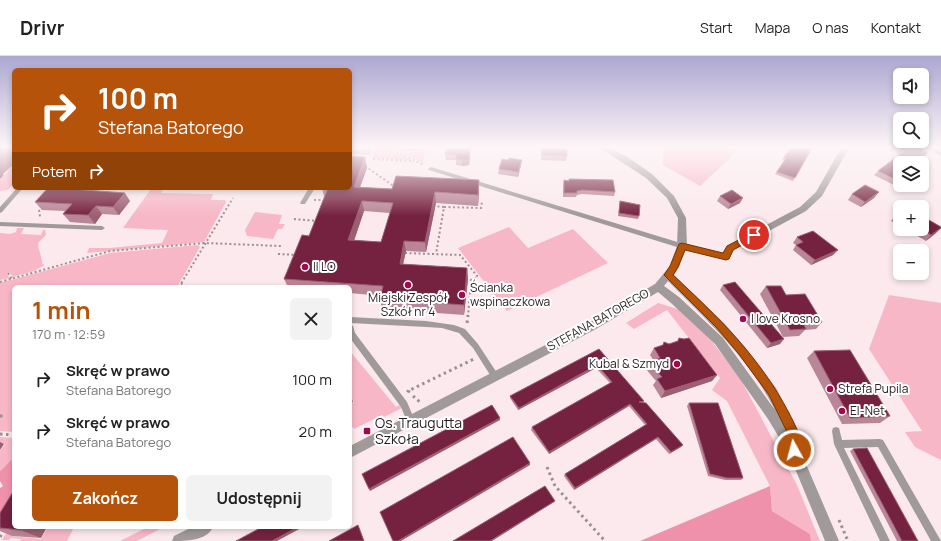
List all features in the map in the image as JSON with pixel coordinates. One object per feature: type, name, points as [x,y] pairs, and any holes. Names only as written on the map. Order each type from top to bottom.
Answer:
[{"type":"street","points":[[641,171],[650,176],[670,196],[682,218],[682,246],[726,257],[730,248],[803,209],[819,194],[832,171]]},
{"type":"street","name":"STEFANA BATOREGO","points":[[352,451],[592,326],[658,287],[674,267],[682,246]]},
{"type":"street","points":[[668,275],[742,350],[764,380],[794,434],[794,450]]},
{"type":"street","points":[[658,287],[675,300],[719,342],[772,415],[794,450],[832,541]]},
{"type":"street","points":[[179,541],[202,529]]},
{"type":"lane","points":[[436,171],[682,246]]},
{"type":"lane","points":[[0,211],[18,190]]},
{"type":"lane","points":[[304,201],[311,190]]},
{"type":"lane","points":[[0,224],[102,228]]},
{"type":"lane","points":[[352,320],[431,324],[454,327],[462,331],[472,342],[494,376]]},
{"type":"lane","points":[[352,335],[404,405],[411,420]]},
{"type":"lane","points":[[836,430],[838,444],[885,541]]},
{"type":"lane","points":[[838,444],[880,443],[936,541]]},
{"type":"path","points":[[372,171],[396,187],[394,193]]},
{"type":"path","points":[[181,283],[233,198]]},
{"type":"path","points":[[304,201],[327,200]]},
{"type":"path","points":[[430,206],[482,208],[482,202]]},
{"type":"path","points":[[436,254],[444,207]]},
{"type":"path","points":[[294,220],[322,221]]},
{"type":"path","points":[[0,282],[110,252],[205,243],[281,246]]},
{"type":"path","points":[[405,253],[460,255],[478,277],[471,280],[467,324]]},
{"type":"path","points":[[278,254],[301,256]]},
{"type":"path","points":[[8,273],[12,279]]},
{"type":"path","points":[[422,403],[416,401],[408,391],[481,355]]},
{"type":"path","points":[[0,434],[12,435]]},
{"type":"path","points":[[547,468],[554,486],[605,541]]},
{"type":"path","points":[[0,537],[7,526]]},
{"type":"shaded area","points":[[8,171],[12,171],[12,185],[8,190],[0,191],[0,180]]},
{"type":"shaded area","points":[[673,171],[717,171],[700,186]]},
{"type":"shaded area","points":[[150,190],[163,190],[161,193],[213,194],[211,200],[225,200],[226,202],[204,242],[87,253],[89,248],[110,248],[162,243],[168,230],[123,228]]},
{"type":"shaded area","points":[[255,212],[282,215],[279,224],[285,224],[282,229],[278,229],[273,239],[247,236],[245,230]]},
{"type":"shaded area","points":[[509,227],[528,248],[573,229],[608,263],[507,311],[458,248]]},
{"type":"shaded area","points":[[17,228],[24,228],[21,234],[41,235],[43,230],[45,230],[46,235],[38,243],[42,264],[45,265],[34,271],[13,277],[9,272],[7,274],[10,278],[0,280],[0,233],[10,234],[16,232]]},
{"type":"shaded area","points":[[198,245],[200,247],[178,285],[12,285],[12,432],[0,431],[0,283],[110,253]]},
{"type":"shaded area","points":[[889,295],[941,303],[941,460],[915,447],[905,432],[922,431],[869,349]]},
{"type":"shaded area","points":[[658,303],[678,309],[702,329],[739,376],[797,485],[820,541],[811,541],[810,534],[772,511],[770,486],[727,401],[712,390],[720,378],[667,310],[634,329],[626,323]]},
{"type":"shaded area","points":[[352,353],[396,407],[400,405],[402,408],[384,417],[382,415],[354,429],[352,428],[352,404],[354,402],[352,399]]},
{"type":"shaded area","points":[[0,437],[12,438],[12,459],[0,471],[0,451],[5,444],[0,443]]},
{"type":"shaded area","points":[[12,459],[12,510],[0,531],[0,488],[3,486],[0,481],[0,471]]},
{"type":"shaded area","points":[[770,486],[772,511],[810,534],[811,541],[640,541]]},
{"type":"shaded area","points":[[12,523],[12,529],[15,529],[11,536],[41,539],[47,529],[73,529],[67,541],[20,541],[21,539],[11,538],[9,540],[2,540]]},
{"type":"shaded area","points":[[144,529],[160,529],[137,541],[120,541]]},
{"type":"building","points":[[352,171],[360,171],[354,187],[392,189],[396,176],[479,180],[478,195],[435,192],[425,242],[404,241],[400,264],[467,268],[464,305],[380,299],[383,286],[284,279],[302,235],[309,236],[327,190],[352,190]],"holes":[[[362,201],[393,203],[381,242],[348,240]]]},
{"type":"building","points":[[778,171],[799,171],[795,178],[777,172]]},
{"type":"building","points":[[878,171],[893,171],[893,178]]},
{"type":"building","points":[[569,179],[613,180],[615,192],[583,190],[577,191],[577,193],[564,193],[564,180],[569,181]]},
{"type":"building","points":[[865,185],[879,192],[865,202],[852,194]]},
{"type":"building","points":[[46,190],[85,190],[125,193],[113,207],[96,206],[88,215],[63,214],[72,204],[35,202]]},
{"type":"building","points":[[732,190],[743,198],[731,204],[720,196]]},
{"type":"building","points":[[620,201],[640,205],[639,216],[619,213]]},
{"type":"building","points":[[929,220],[941,227],[931,235],[929,234]]},
{"type":"building","points":[[813,231],[838,250],[815,260],[796,245],[803,242],[797,237]]},
{"type":"building","points":[[735,282],[784,339],[771,343],[723,285]]},
{"type":"building","points":[[766,286],[781,286],[786,295],[805,294],[822,322],[803,323],[806,329],[790,330]]},
{"type":"building","points":[[679,338],[689,338],[717,375],[665,391],[657,379],[662,377],[649,362],[660,358],[654,348],[663,345],[664,342],[669,344],[678,341]]},
{"type":"building","points":[[599,349],[644,401],[639,402],[646,403],[683,445],[671,452],[658,437],[575,488],[565,474],[647,424],[630,404],[549,452],[532,427],[612,382],[597,365],[519,408],[510,396]]},
{"type":"building","points":[[850,350],[890,416],[850,418],[814,351]]},
{"type":"building","points":[[689,403],[718,403],[743,478],[727,478],[710,474]]},
{"type":"building","points":[[492,405],[500,418],[369,489],[362,474]]},
{"type":"building","points":[[513,437],[530,463],[398,541],[393,541],[380,512]]},
{"type":"building","points":[[867,448],[918,541],[902,541],[853,449]]},
{"type":"building","points":[[545,486],[555,501],[490,541],[453,541]]},
{"type":"building","points":[[12,493],[12,529],[21,529],[20,530],[0,528],[0,513]]},
{"type":"building","points":[[358,525],[364,541],[329,541],[352,529]]},
{"type":"building","points":[[258,529],[294,529],[272,541],[236,541]]},
{"type":"place","name":"II LO","points":[[305,267]]},
{"type":"place","name":"Miejski Zespół Szkół nr 4","points":[[408,285]]},
{"type":"place","name":"Ścianka wspinaczkowa","points":[[462,295]]},
{"type":"place","name":"I love Krosno","points":[[743,319]]},
{"type":"place","name":"Kubal & Szmyd","points":[[677,364]]},
{"type":"place","name":"Strefa Pupila","points":[[830,389]]},
{"type":"place","name":"El-Net","points":[[842,411]]},
{"type":"place","name":"Os. Traugutta Szkoła","points":[[367,431]]},
{"type":"route","points":[[754,235],[730,248],[726,257],[682,246],[674,267],[668,275],[695,300],[742,350],[772,392],[794,434],[794,450]]}]
